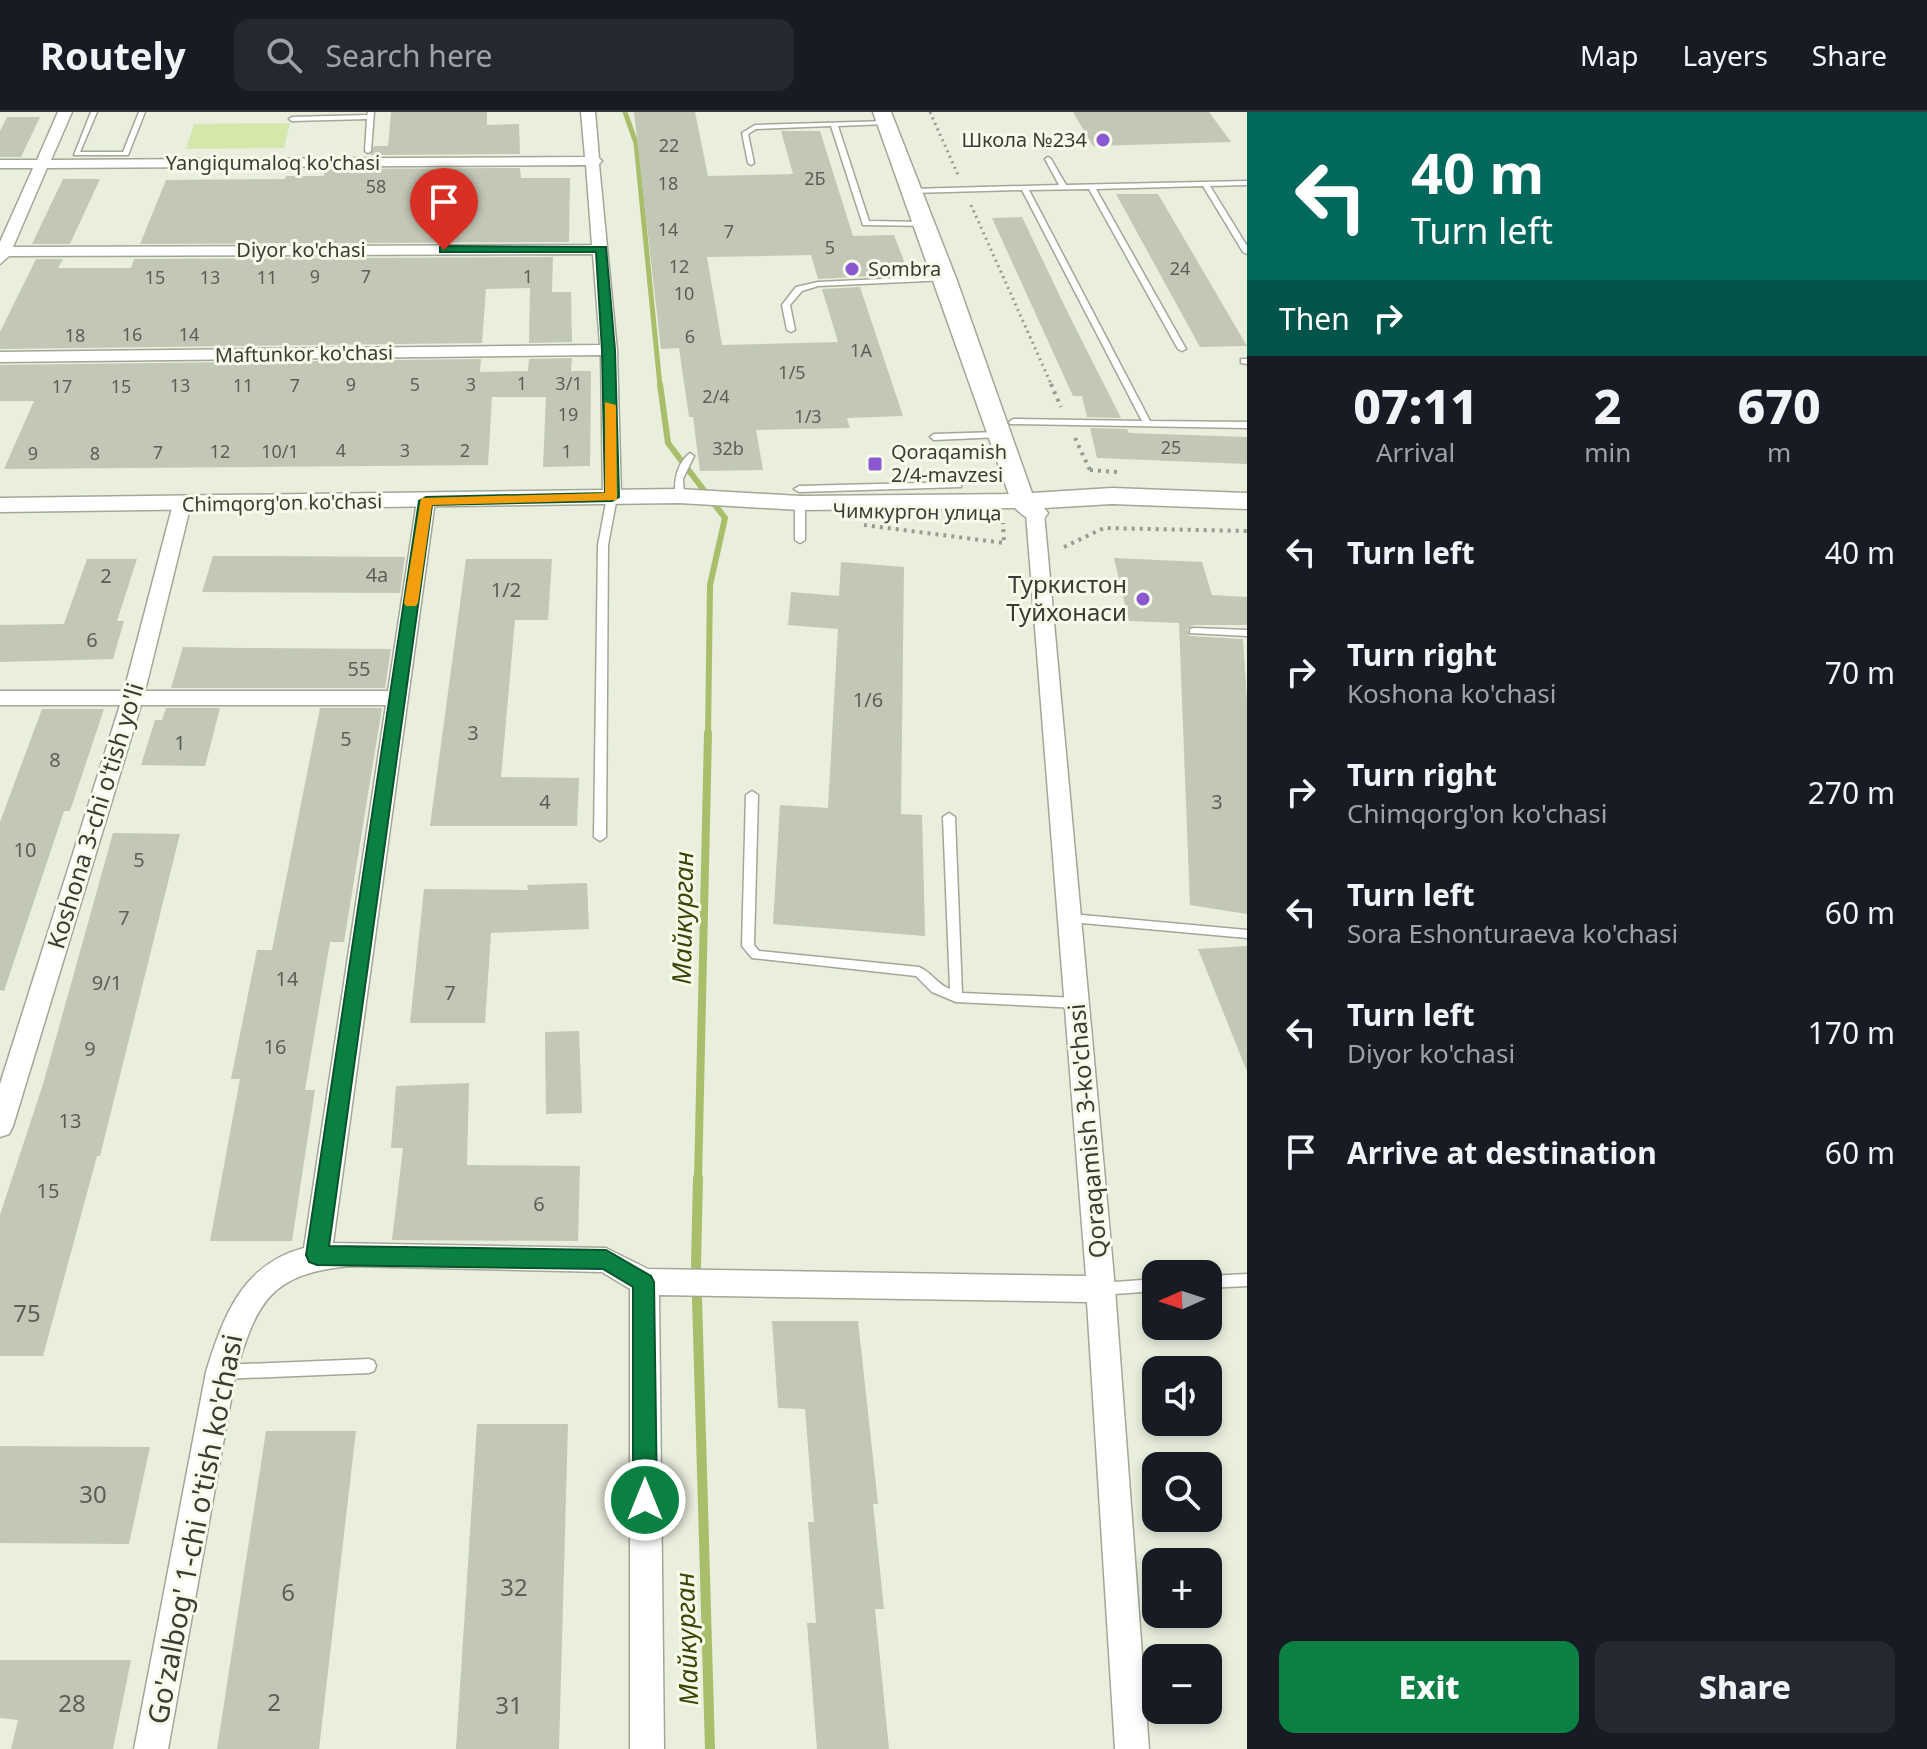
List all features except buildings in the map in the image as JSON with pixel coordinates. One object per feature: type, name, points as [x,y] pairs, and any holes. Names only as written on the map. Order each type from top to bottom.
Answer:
[{"type":"main road","name":"Qoraqamish 3-ko'chasi","points":[[889,115],[921,191],[1034,505]]},
{"type":"main road","name":"Qoraqamish 3-ko'chasi","points":[[921,191],[925,224],[1006,428]]},
{"type":"main road","points":[[1034,505],[1112,496],[1247,501]]},
{"type":"main road","points":[[1034,505],[1089,511],[1247,515]]},
{"type":"street","points":[[1,254],[65,112]]},
{"type":"street","points":[[588,112],[595,161],[609,350],[612,497]]},
{"type":"street","name":"Yangiqumaloq ko'chasi","points":[[0,164],[595,161]]},
{"type":"street","name":"Diyor ko'chasi","points":[[1,254],[602,249]]},
{"type":"street","name":"Maftunkor ko'chasi","points":[[0,357],[609,350]]},
{"type":"street","name":"Чимкургон улица","points":[[612,497],[799,496],[828,511],[981,516],[1034,505]]},
{"type":"street","name":"Chimqorg'on ko'chasi","points":[[0,505],[612,497]]},
{"type":"street","points":[[426,501],[317,1255],[606,1260],[644,1282],[1101,1289]]},
{"type":"street","name":"Koshona 3-chi o'tish yo'li","points":[[0,1126],[133,698],[182,504]]},
{"type":"street","name":"Qoraqamish 3-ko'chasi","points":[[1034,505],[1101,1289],[1132,1749]]},
{"type":"street","points":[[0,698],[397,698]]},
{"type":"street","name":"Go'zalbog' 1-chi o'tish ko'chasi","points":[[151,1749],[221,1372],[234,1327],[249,1300],[284,1266],[317,1255]]},
{"type":"street","points":[[644,1282],[647,1749]]},
{"type":"lane","points":[[94,112],[76,154],[126,154],[142,112]]},
{"type":"lane","points":[[292,119],[371,114],[368,151]]},
{"type":"lane","points":[[751,163],[745,133],[748,129],[834,124],[889,115]]},
{"type":"lane","points":[[834,124],[866,223],[925,224]]},
{"type":"lane","points":[[1048,159],[1063,187]]},
{"type":"lane","points":[[921,191],[1247,183]]},
{"type":"lane","points":[[1205,184],[1247,252]]},
{"type":"lane","points":[[1091,186],[1182,349]]},
{"type":"lane","points":[[1024,187],[1147,423]]},
{"type":"lane","points":[[791,330],[786,305],[799,289],[818,284],[945,278]]},
{"type":"lane","points":[[934,437],[1068,421],[1247,425]]},
{"type":"lane","points":[[690,456],[679,479],[702,497]]},
{"type":"lane","points":[[800,540],[799,496],[958,485]]},
{"type":"lane","points":[[600,837],[603,545],[612,497]]},
{"type":"lane","points":[[1194,631],[1247,633]]},
{"type":"lane","points":[[752,795],[748,946],[756,955],[919,972],[936,989],[956,997],[1078,1003]]},
{"type":"lane","points":[[949,817],[956,997]]},
{"type":"lane","points":[[1071,918],[1247,934]]},
{"type":"lane","points":[[1222,1281],[1247,1280]]},
{"type":"lane","points":[[1101,1289],[1142,1286]]},
{"type":"lane","points":[[221,1372],[369,1366]]},
{"type":"path","points":[[930,112],[1090,470]]},
{"type":"path","points":[[1093,519],[1104,528]]},
{"type":"path","points":[[863,525],[1004,543],[1003,523]]},
{"type":"path","points":[[1064,547],[1104,528],[1247,531]]},
{"type":"green space","points":[[290,123],[284,148],[186,149],[194,124]]},
{"type":"waterway","name":"Майкурган","points":[[625,112],[636,143],[660,386]]},
{"type":"waterway","name":"Майкурган","points":[[660,384],[668,443],[725,518],[710,585],[708,735]]},
{"type":"waterway","name":"Майкурган","points":[[698,1180],[708,733]]},
{"type":"waterway","name":"Майкурган","points":[[698,1178],[696,1264],[710,1749]]},
{"type":"slow traffic","points":[[411,603],[426,501],[612,497],[610,405]]},
{"type":"place","name":"Школа №234","points":[[1103,140]]},
{"type":"place","name":"Sombra","points":[[852,269]]},
{"type":"place","name":"Qoraqamish 2/4-mavzesi","points":[[875,464]]},
{"type":"place","name":"Туркистон Туйхонаси","points":[[1143,599]]},
{"type":"route","points":[[444,250],[602,249],[609,350],[612,497],[426,501],[317,1255],[606,1260],[644,1282],[645,1500]]}]
